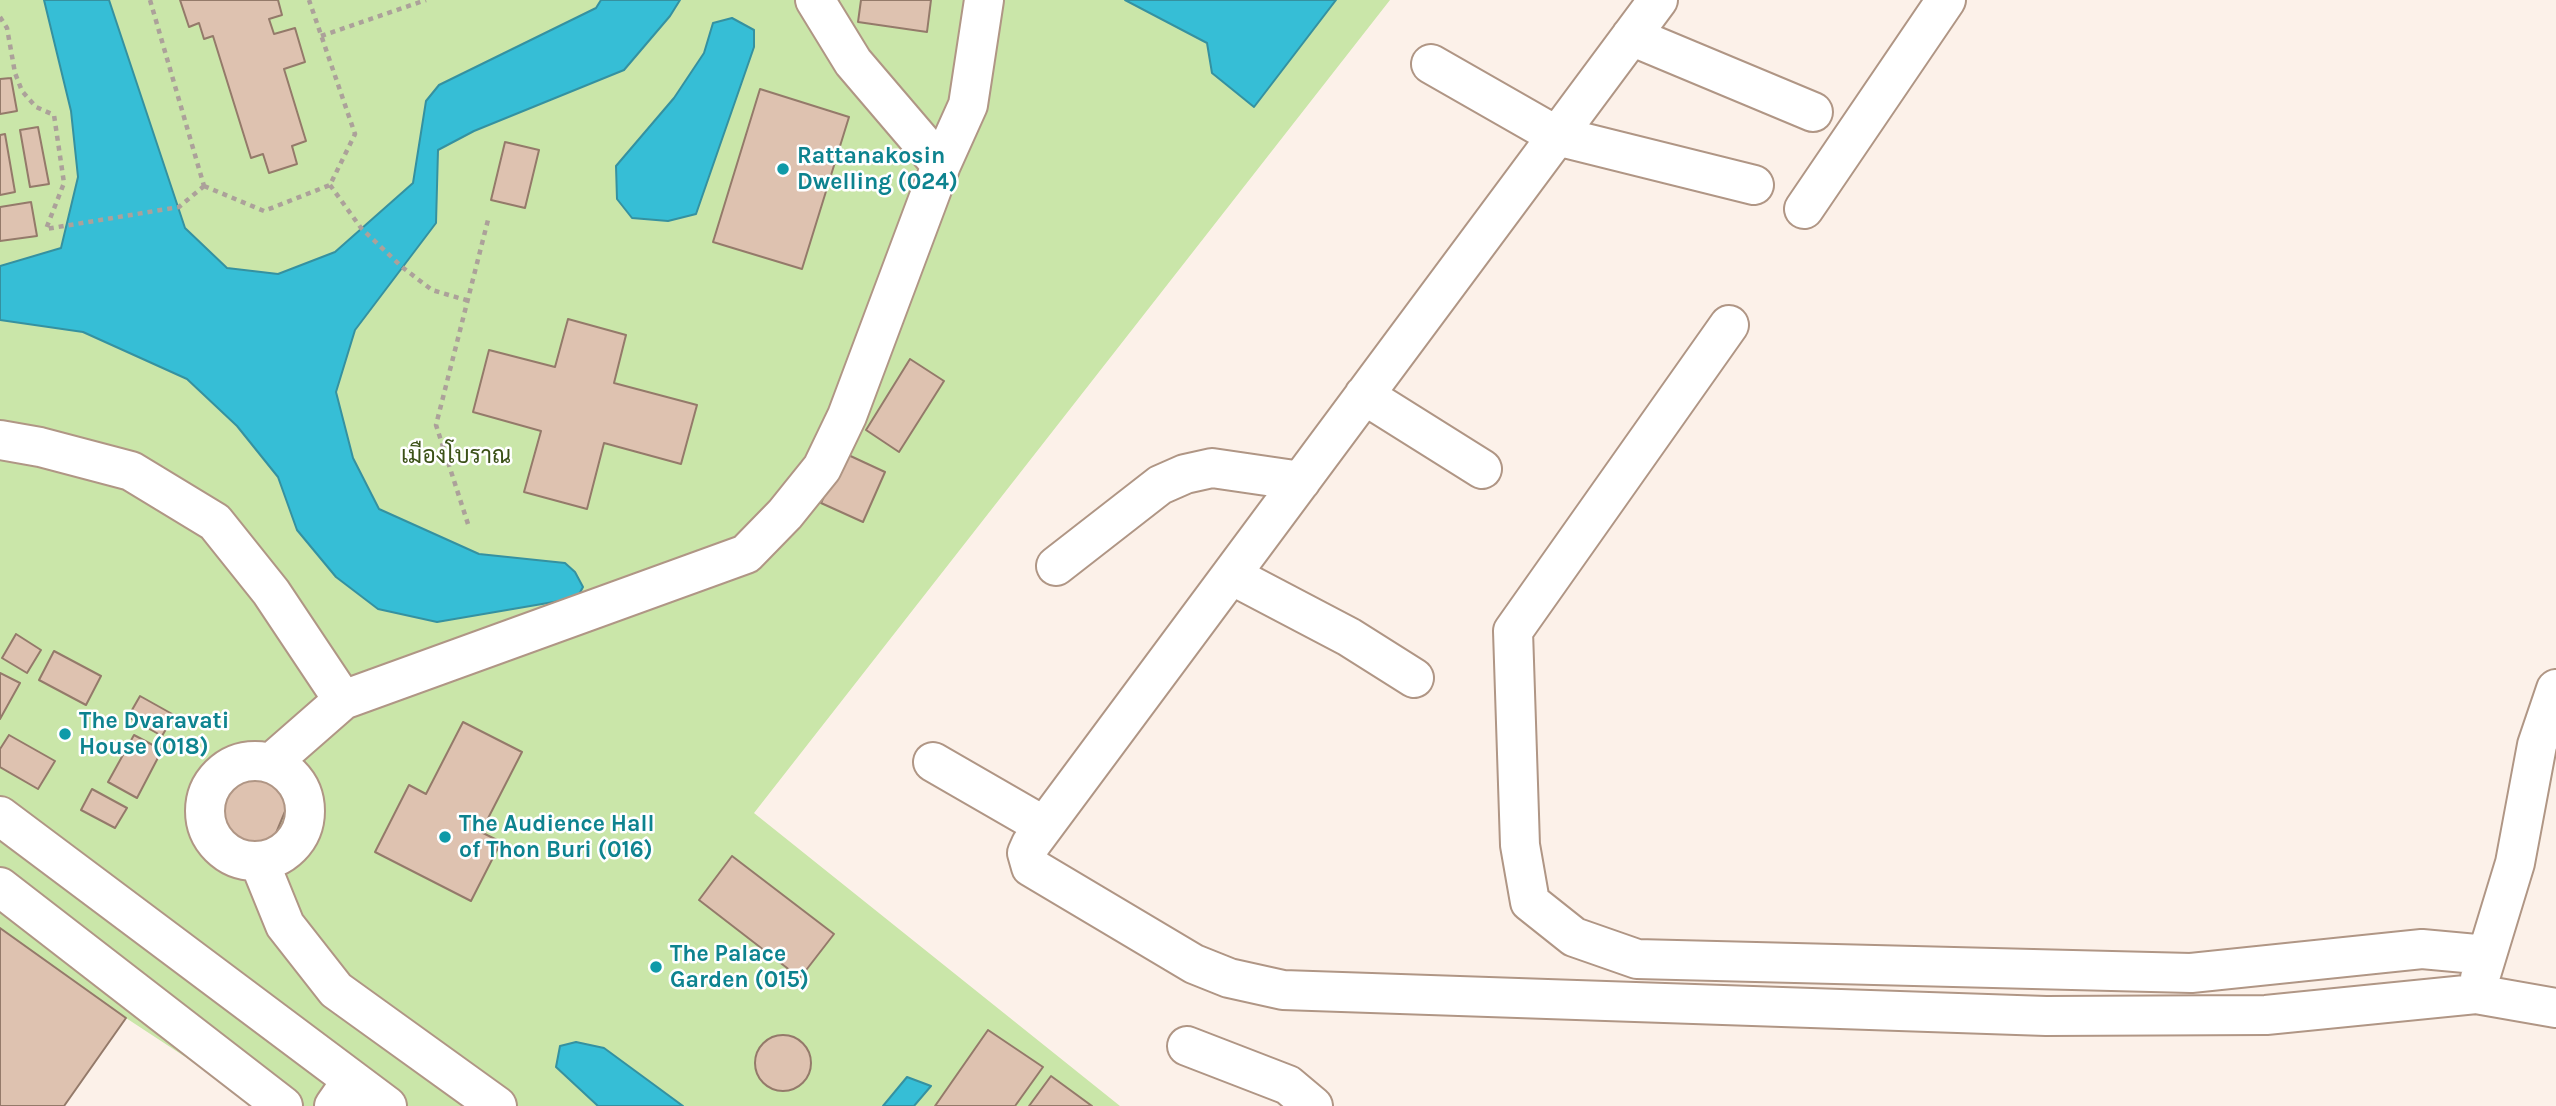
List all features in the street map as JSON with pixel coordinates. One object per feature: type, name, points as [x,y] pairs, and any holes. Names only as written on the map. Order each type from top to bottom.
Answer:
[{"type":"street","points":[[815,0],[853,62],[941,165]]},
{"type":"street","points":[[271,762],[343,700],[746,554],[785,514],[822,468],[847,416],[941,165],[968,105],[984,0]]},
{"type":"street","points":[[1658,0],[1044,826],[1027,853],[1031,867],[1194,964],[1229,978],[1283,990],[2046,1016],[2266,1015],[2476,994],[2556,1008]]},
{"type":"street","points":[[1804,209],[1946,0]]},
{"type":"street","points":[[1631,36],[1813,112]]},
{"type":"street","points":[[1432,64],[1557,136],[1754,185]]},
{"type":"street","points":[[1729,325],[1513,631],[1520,845],[1530,902],[1574,937],[1637,959],[2191,973],[2422,949],[2487,955]]},
{"type":"street","points":[[1364,395],[1482,469]]},
{"type":"street","points":[[0,440],[40,447],[131,471],[215,522],[271,592],[343,700]]},
{"type":"street","points":[[1056,566],[1160,485],[1185,474],[1212,468],[1301,481]]},
{"type":"street","points":[[1231,575],[1349,637],[1414,678]]},
{"type":"street","points":[[2476,994],[2515,863],[2537,745],[2556,689]]},
{"type":"street","points":[[252,760],[271,762],[288,772],[301,788],[305,807],[303,827],[293,844],[278,856],[259,861],[239,859],[222,849],[210,833],[205,814],[208,795],[218,777],[233,765],[252,760]]},
{"type":"street","points":[[933,762],[1044,826]]},
{"type":"street","points":[[0,816],[343,1093],[387,1106]]},
{"type":"street","points":[[259,861],[285,925],[336,990],[497,1106]]},
{"type":"street","points":[[0,887],[283,1106]]},
{"type":"street","points":[[1187,1046],[1288,1086],[1313,1106]]},
{"type":"path","points":[[150,0],[204,187]]},
{"type":"path","points":[[204,187],[264,211],[330,185],[355,134],[309,0]]},
{"type":"path","points":[[321,36],[426,0]]},
{"type":"path","points":[[0,17],[7,28],[15,74],[23,90],[36,107],[54,115],[64,183],[46,229],[179,207],[204,187]]},
{"type":"path","points":[[330,185],[361,228],[402,267],[432,290],[466,300]]},
{"type":"path","points":[[468,524],[436,425],[489,216]]},
{"type":"green space","name":"เมืองโบราณ","points":[[0,0],[1390,0],[754,813],[1120,1106],[260,1106],[126,1018],[0,928]]},
{"type":"water","points":[[44,0],[109,0],[185,228],[227,268],[278,274],[335,252],[413,183],[426,101],[439,85],[596,8],[601,0],[680,0],[670,16],[624,70],[474,131],[438,150],[436,223],[355,330],[336,392],[353,458],[379,509],[479,554],[565,563],[575,572],[583,587],[577,598],[437,622],[378,609],[336,577],[297,530],[278,477],[237,426],[187,379],[83,332],[0,320],[0,266],[61,248],[78,177],[71,111]]},
{"type":"water","points":[[1125,0],[1336,0],[1254,107],[1212,73],[1207,43]]},
{"type":"water","points":[[732,18],[754,30],[754,47],[696,214],[668,221],[632,218],[617,199],[616,166],[674,98],[704,53],[713,23]]},
{"type":"water","points":[[576,1042],[604,1048],[683,1106],[598,1106],[556,1067],[560,1046]]},
{"type":"water","points":[[907,1077],[931,1086],[914,1106],[883,1106]]},
{"type":"building","points":[[180,0],[278,0],[282,15],[269,19],[274,34],[295,28],[305,62],[284,69],[306,141],[292,146],[297,164],[269,173],[263,154],[251,158],[213,36],[204,39],[199,23],[189,27]]},
{"type":"building","points":[[861,0],[931,0],[927,32],[858,22]]},
{"type":"building","points":[[11,78],[17,111],[0,114],[0,79]]},
{"type":"building","points":[[760,89],[849,117],[802,269],[713,242]]},
{"type":"building","points":[[38,127],[49,184],[30,187],[20,130]]},
{"type":"building","points":[[5,134],[15,192],[0,195],[0,135]]},
{"type":"building","points":[[505,142],[539,150],[525,208],[491,200]]},
{"type":"building","points":[[31,202],[37,236],[0,241],[0,207]]},
{"type":"building","points":[[568,319],[626,335],[614,383],[697,405],[681,464],[604,443],[587,509],[524,492],[541,431],[473,412],[489,350],[555,367]]},
{"type":"building","points":[[910,359],[944,381],[899,452],[866,430]]},
{"type":"building","points":[[844,453],[885,472],[863,522],[821,503]]},
{"type":"building","points":[[16,634],[41,650],[27,673],[2,658]]},
{"type":"building","points":[[54,651],[101,676],[86,705],[39,680]]},
{"type":"building","points":[[0,673],[20,683],[0,719]]},
{"type":"building","points":[[140,696],[174,715],[162,736],[128,717]]},
{"type":"building","points":[[463,722],[522,752],[481,832],[501,842],[471,901],[375,852],[409,785],[426,794]]},
{"type":"building","points":[[9,735],[55,761],[38,789],[0,767],[0,749]]},
{"type":"building","points":[[134,735],[162,750],[137,798],[108,782]]},
{"type":"building","points":[[253,770],[275,772],[289,784],[286,809],[274,838],[259,849],[242,847],[229,836],[220,821],[223,794]]},
{"type":"building","points":[[92,789],[127,808],[115,828],[81,810]]},
{"type":"building","points":[[732,856],[834,934],[800,978],[699,900]]},
{"type":"building","points":[[0,928],[126,1018],[64,1106],[0,1106]]},
{"type":"building","points":[[988,1030],[1043,1067],[1015,1106],[935,1106]]},
{"type":"building","points":[[778,1035],[788,1035],[803,1043],[809,1052],[809,1074],[803,1083],[788,1091],[778,1091],[760,1079],[755,1068],[755,1058],[767,1040]]},
{"type":"building","points":[[1051,1076],[1092,1106],[1029,1106]]},
{"type":"place","name":"Rattanakosin Dwelling (024)","points":[[783,169]]},
{"type":"place","name":"The Dvaravati House (018)","points":[[65,734]]},
{"type":"place","name":"The Audience Hall of Thon Buri (016)","points":[[445,837]]},
{"type":"place","name":"The Palace Garden (015)","points":[[656,967]]}]
